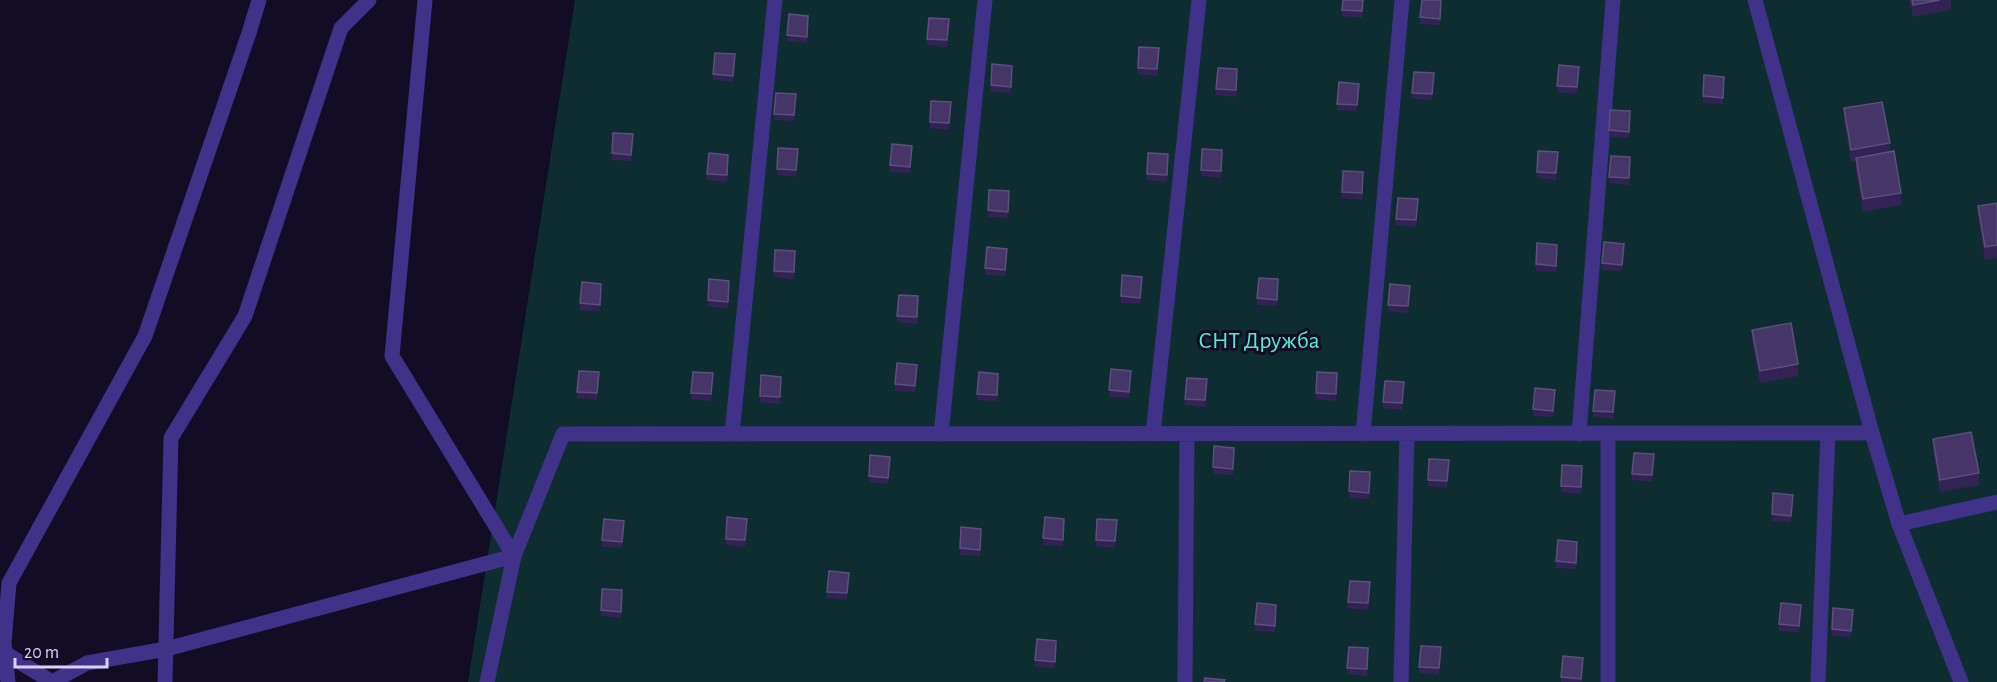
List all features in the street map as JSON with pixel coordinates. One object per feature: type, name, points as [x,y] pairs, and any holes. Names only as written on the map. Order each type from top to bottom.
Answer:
[{"type":"street","points":[[8,682],[2,653],[9,583],[145,336],[259,0]]},
{"type":"street","points":[[165,682],[171,438],[245,316],[341,28],[369,0]]},
{"type":"street","points":[[425,0],[392,356],[514,556]]},
{"type":"street","points":[[732,434],[775,0]]},
{"type":"street","points":[[941,434],[986,0]]},
{"type":"street","points":[[1153,434],[1199,0]]},
{"type":"street","points":[[1363,434],[1402,0]]},
{"type":"street","points":[[1579,434],[1613,0]]},
{"type":"street","points":[[1755,0],[1872,433],[1899,524],[1961,682]]},
{"type":"street","points":[[1818,682],[1828,433]]},
{"type":"street","points":[[487,682],[514,556],[563,434],[1872,433]]},
{"type":"street","points":[[1185,682],[1187,434]]},
{"type":"street","points":[[1401,682],[1407,434]]},
{"type":"street","points":[[1608,434],[1608,682]]},
{"type":"street","points":[[1899,524],[1997,502]]},
{"type":"street","points":[[2,653],[52,682],[87,663],[166,649],[514,556]]},
{"type":"green space","name":"СНТ Дружба","points":[[575,0],[1997,0],[1997,682],[468,682]]},
{"type":"building","points":[[1343,0],[1363,0],[1362,11],[1342,10]]},
{"type":"building","points":[[1422,0],[1441,0],[1440,19],[1420,17]]},
{"type":"building","points":[[1912,0],[1940,0],[1913,5]]},
{"type":"building","points":[[789,14],[808,16],[807,37],[787,35]]},
{"type":"building","points":[[929,18],[949,19],[947,40],[927,39]]},
{"type":"building","points":[[1139,47],[1159,48],[1157,69],[1138,68]]},
{"type":"building","points":[[715,53],[735,54],[733,76],[713,74]]},
{"type":"building","points":[[992,64],[1012,66],[1011,87],[991,85]]},
{"type":"building","points":[[1559,65],[1579,67],[1577,87],[1557,86]]},
{"type":"building","points":[[1218,68],[1237,69],[1236,90],[1216,89]]},
{"type":"building","points":[[1414,72],[1434,73],[1432,94],[1412,93]]},
{"type":"building","points":[[1704,75],[1724,77],[1723,98],[1703,96]]},
{"type":"building","points":[[1339,82],[1359,84],[1357,105],[1337,104]]},
{"type":"building","points":[[776,93],[796,94],[794,115],[774,114]]},
{"type":"building","points":[[931,101],[951,102],[949,123],[930,122]]},
{"type":"building","points":[[1882,102],[1890,143],[1851,150],[1844,108]]},
{"type":"building","points":[[1610,110],[1630,111],[1629,132],[1609,130]]},
{"type":"building","points":[[613,133],[633,134],[631,155],[612,153]]},
{"type":"building","points":[[892,144],[912,146],[910,167],[890,165]]},
{"type":"building","points":[[778,148],[798,149],[796,170],[777,169]]},
{"type":"building","points":[[1202,149],[1222,150],[1221,171],[1201,170]]},
{"type":"building","points":[[1538,151],[1558,152],[1556,173],[1537,172]]},
{"type":"building","points":[[1894,151],[1901,193],[1863,199],[1856,158]]},
{"type":"building","points":[[709,153],[728,155],[727,175],[707,174]]},
{"type":"building","points":[[1148,153],[1168,154],[1167,175],[1147,174]]},
{"type":"building","points":[[1611,156],[1630,157],[1629,178],[1609,177]]},
{"type":"building","points":[[1343,171],[1363,172],[1362,193],[1342,192]]},
{"type":"building","points":[[989,190],[1009,191],[1008,212],[988,210]]},
{"type":"building","points":[[1398,198],[1418,199],[1416,220],[1396,219]]},
{"type":"building","points":[[1997,203],[1997,245],[1985,247],[1978,206]]},
{"type":"building","points":[[1604,242],[1624,244],[1622,265],[1602,263]]},
{"type":"building","points":[[1537,243],[1557,245],[1556,266],[1536,264]]},
{"type":"building","points":[[987,247],[1007,249],[1005,270],[985,268]]},
{"type":"building","points":[[775,250],[795,251],[794,272],[774,271]]},
{"type":"building","points":[[1122,275],[1142,277],[1140,298],[1121,296]]},
{"type":"building","points":[[1259,278],[1278,279],[1277,300],[1257,298]]},
{"type":"building","points":[[709,279],[729,281],[728,302],[708,300]]},
{"type":"building","points":[[582,282],[601,284],[600,305],[580,303]]},
{"type":"building","points":[[1390,284],[1410,286],[1408,306],[1388,305]]},
{"type":"building","points":[[899,295],[918,296],[917,317],[897,316]]},
{"type":"building","points":[[1791,323],[1798,364],[1760,371],[1752,330]]},
{"type":"building","points":[[897,363],[917,365],[915,386],[895,384]]},
{"type":"building","points":[[1111,369],[1131,371],[1129,392],[1109,390]]},
{"type":"building","points":[[579,371],[599,372],[597,393],[577,392]]},
{"type":"building","points":[[693,372],[713,373],[711,394],[691,393]]},
{"type":"building","points":[[979,372],[998,374],[997,395],[977,394]]},
{"type":"building","points":[[1317,372],[1337,373],[1336,394],[1316,393]]},
{"type":"building","points":[[761,375],[781,377],[780,397],[760,396]]},
{"type":"building","points":[[1187,378],[1207,379],[1205,400],[1185,399]]},
{"type":"building","points":[[1385,381],[1404,382],[1402,403],[1383,402]]},
{"type":"building","points":[[1535,388],[1555,390],[1553,411],[1533,409]]},
{"type":"building","points":[[1595,390],[1615,391],[1613,412],[1593,411]]},
{"type":"building","points":[[1971,432],[1979,473],[1940,480],[1933,439]]},
{"type":"building","points":[[1214,446],[1234,448],[1233,469],[1213,467]]},
{"type":"building","points":[[1634,453],[1654,454],[1652,475],[1632,474]]},
{"type":"building","points":[[870,455],[890,457],[888,478],[869,476]]},
{"type":"building","points":[[1429,459],[1449,460],[1447,481],[1428,480]]},
{"type":"building","points":[[1562,465],[1582,466],[1581,487],[1561,486]]},
{"type":"building","points":[[1350,471],[1370,472],[1369,493],[1349,491]]},
{"type":"building","points":[[1773,493],[1793,495],[1791,516],[1772,514]]},
{"type":"building","points":[[727,517],[747,519],[745,540],[726,539]]},
{"type":"building","points":[[1045,517],[1064,519],[1063,540],[1043,538]]},
{"type":"building","points":[[604,519],[624,521],[622,542],[602,540]]},
{"type":"building","points":[[1097,519],[1117,520],[1115,541],[1096,540]]},
{"type":"building","points":[[961,527],[981,529],[980,550],[960,548]]},
{"type":"building","points":[[1558,540],[1577,542],[1576,563],[1556,561]]},
{"type":"building","points":[[829,571],[849,573],[847,593],[827,592]]},
{"type":"building","points":[[1350,581],[1370,582],[1368,603],[1348,602]]},
{"type":"building","points":[[602,589],[622,590],[621,612],[601,610]]},
{"type":"building","points":[[1257,603],[1276,605],[1275,626],[1255,624]]},
{"type":"building","points":[[1781,603],[1801,605],[1799,626],[1779,624]]},
{"type":"building","points":[[1833,608],[1853,610],[1851,631],[1832,629]]},
{"type":"building","points":[[1037,639],[1056,641],[1055,662],[1035,660]]},
{"type":"building","points":[[1421,646],[1441,647],[1439,668],[1419,667]]},
{"type":"building","points":[[1349,647],[1368,648],[1367,669],[1347,668]]},
{"type":"building","points":[[1563,656],[1583,658],[1581,679],[1561,677]]},
{"type":"building","points":[[1205,678],[1225,680],[1224,682],[1204,682]]}]
